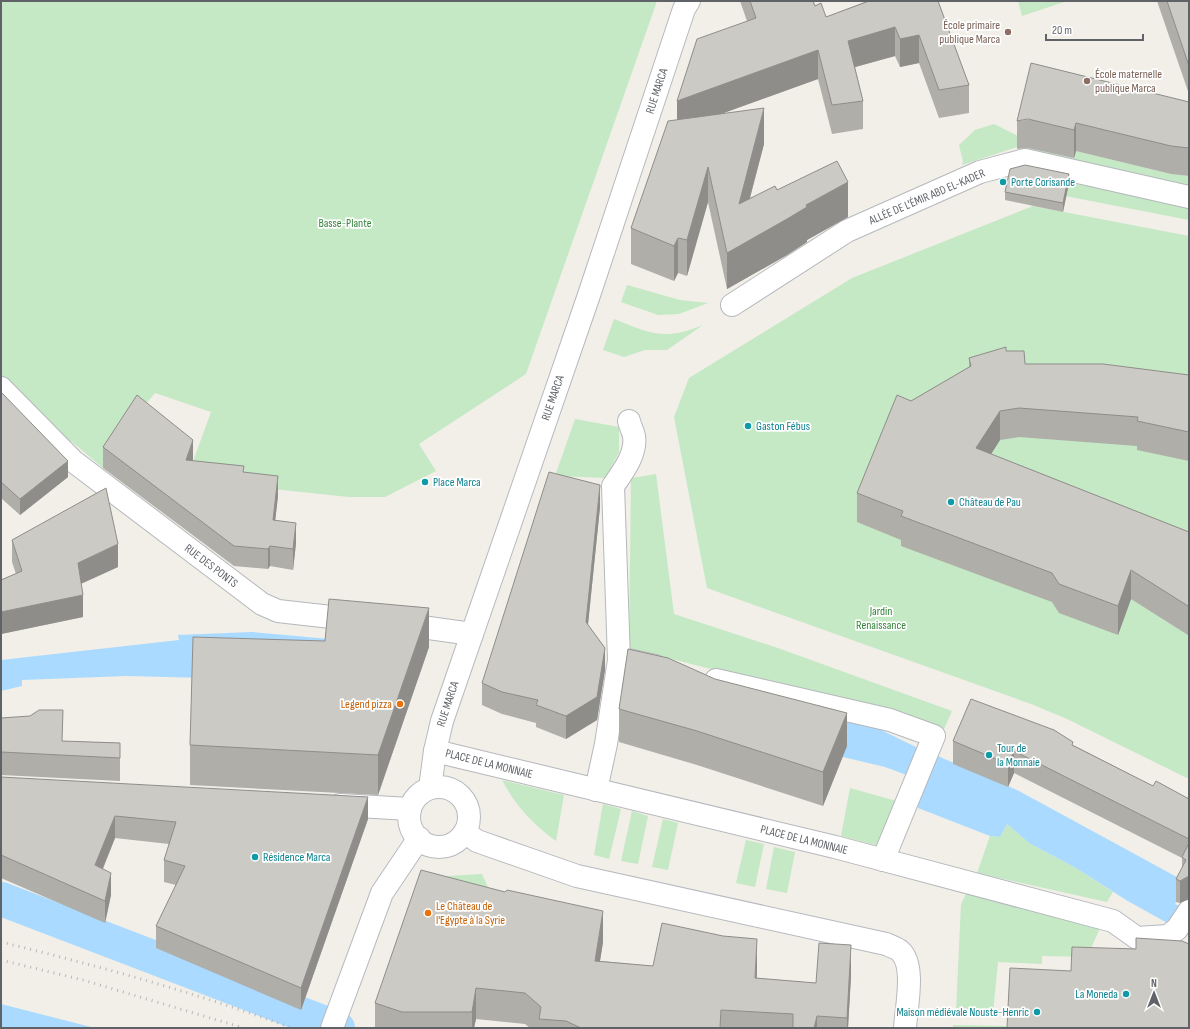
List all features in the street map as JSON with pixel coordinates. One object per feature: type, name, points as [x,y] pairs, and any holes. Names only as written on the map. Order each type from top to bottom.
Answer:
[{"type":"street","name":"RUE MARCA","points":[[430,788],[435,751],[442,721],[589,295],[686,4]]},
{"type":"street","name":"ALLÉE DE L'ÉMIR ABD EL-KADER","points":[[732,305],[847,232],[980,172],[1025,160],[1189,197]]},
{"type":"street","name":"RUE DES PONTS","points":[[1,388],[73,461],[262,604],[278,611],[472,634]]},
{"type":"street","points":[[596,790],[615,695],[619,659],[613,486],[626,467],[632,453],[634,438],[629,421]]},
{"type":"street","points":[[619,659],[673,670]]},
{"type":"street","points":[[697,676],[890,720],[934,736],[883,860]]},
{"type":"street","name":"PLACE DE LA MONNAIE","points":[[435,751],[883,860],[1113,921],[1137,938],[1181,922]]},
{"type":"street","points":[[430,788],[448,788],[463,798],[469,815],[464,832],[452,844],[443,846],[426,844],[419,838],[410,825],[410,809],[414,800],[421,793],[430,788]]},
{"type":"street","points":[[323,804],[410,809]]},
{"type":"street","points":[[464,832],[477,841],[577,876],[886,944],[900,951],[907,960],[910,972],[904,1028]]},
{"type":"street","points":[[333,1026],[382,893],[419,838]]},
{"type":"green space","name":"Basse-Plante","points":[[1,1],[656,1],[656,4],[526,374],[419,444],[436,471],[385,497],[349,497],[244,486],[188,475],[211,412],[155,393],[137,415],[103,468],[71,441],[69,442],[1,375]]},
{"type":"green space","points":[[1018,1],[1067,1],[1022,16]]},
{"type":"green space","points":[[994,124],[1020,137],[1171,174],[1189,176],[1189,188],[1017,147],[962,165],[963,161],[959,145],[975,130]]},
{"type":"green space","points":[[1011,171],[1189,206],[1189,220],[1065,196]]},
{"type":"green space","name":"Jardin Renaissance","points":[[1033,206],[1189,236],[1189,779],[1067,719],[1031,704],[707,588],[674,417],[689,378],[852,278]]},
{"type":"green space","points":[[627,285],[680,300],[708,303],[679,314],[658,315],[621,302]]},
{"type":"green space","points":[[614,319],[638,329],[658,334],[678,333],[703,325],[667,350],[645,350],[624,357],[603,350]]},
{"type":"green space","points":[[575,419],[619,427],[619,452],[606,478],[555,476]]},
{"type":"green space","points":[[656,474],[674,614],[775,647],[952,711],[944,729],[629,648],[631,478]]},
{"type":"green space","points":[[502,780],[564,795],[556,841],[525,814]]},
{"type":"green space","points":[[850,788],[900,802],[883,847],[841,836]]},
{"type":"green space","points":[[603,804],[621,809],[609,859],[594,855]]},
{"type":"green space","points":[[632,811],[648,816],[638,864],[621,861]]},
{"type":"green space","points":[[663,819],[678,823],[668,870],[652,867]]},
{"type":"green space","points":[[1007,824],[1029,843],[1076,868],[1113,892],[1107,902],[977,873],[990,836],[1000,837]]},
{"type":"green space","points":[[746,840],[764,844],[755,887],[736,883]]},
{"type":"green space","points":[[774,847],[795,852],[787,893],[766,889]]},
{"type":"green space","points":[[482,874],[491,894],[430,881],[448,876]]},
{"type":"green space","points":[[967,892],[1100,928],[1087,957],[1042,956],[1042,964],[998,962],[993,1013],[956,1012],[961,904]]},
{"type":"green space","points":[[953,1025],[1009,1026],[1009,1028],[953,1028]]},
{"type":"water","points":[[252,632],[329,639],[325,681],[126,676],[22,680],[22,686],[1,691],[1,660],[179,640],[178,635]]},
{"type":"water","points":[[624,674],[879,729],[924,751],[912,777],[885,767],[843,757]]},
{"type":"water","points":[[933,754],[1019,791],[1186,882],[1175,904],[1189,911],[1189,935],[1126,900],[1076,868],[1029,843],[1007,824],[1000,837],[990,836],[918,808],[919,790]]},
{"type":"water","points":[[1,1004],[95,1028],[1,1028]]},
{"type":"building","points":[[750,1],[813,1],[815,6],[821,3],[826,17],[869,1],[938,1],[969,85],[939,90],[919,35],[900,39],[895,27],[848,41],[863,101],[832,105],[818,50],[677,101],[697,39],[756,18]]},
{"type":"building","points":[[1167,1],[1189,1],[1189,66]]},
{"type":"building","points":[[1031,63],[1189,102],[1189,148],[1171,146],[1076,123],[1074,130],[1028,119],[1017,121]]},
{"type":"building","points":[[764,108],[739,204],[775,186],[777,190],[837,161],[848,182],[806,205],[807,207],[727,253],[708,167],[687,240],[678,238],[674,246],[631,228],[668,121]]},
{"type":"building","points":[[1025,165],[1069,174],[1063,203],[1005,192],[1010,169]]},
{"type":"building","name":"Château de Pau","points":[[1006,347],[1006,351],[1024,351],[1025,364],[1103,364],[1189,375],[1189,432],[1137,421],[1138,417],[1019,408],[1000,411],[976,448],[1189,532],[1188,606],[1131,570],[1118,606],[1059,584],[1052,573],[901,516],[903,511],[857,493],[897,395],[911,401],[971,366],[969,358]]},
{"type":"building","points":[[1,392],[68,461],[20,499],[1,482]]},
{"type":"building","points":[[137,395],[193,440],[186,460],[244,466],[243,472],[278,476],[273,520],[296,523],[293,549],[270,546],[268,549],[234,546],[103,447]]},
{"type":"building","points":[[549,472],[600,485],[586,622],[605,648],[597,697],[566,716],[536,705],[538,700],[502,692],[482,683]]},
{"type":"building","points":[[106,488],[118,544],[78,563],[83,595],[1,612],[1,580],[22,571],[12,540]]},
{"type":"building","points":[[329,599],[429,608],[378,755],[190,745],[193,637],[325,641]]},
{"type":"building","points":[[628,649],[668,658],[715,679],[847,713],[823,772],[697,731],[619,709]]},
{"type":"building","points":[[971,699],[1054,730],[1073,742],[1072,745],[1153,786],[1156,781],[1189,799],[1189,839],[1014,751],[1008,764],[953,741]]},
{"type":"building","points":[[39,710],[63,710],[62,741],[120,743],[120,758],[1,752],[1,718],[30,716]]},
{"type":"building","points":[[1,777],[368,797],[301,988],[156,926],[185,866],[164,860],[176,822],[115,816],[95,865],[111,873],[105,901],[1,855]]},
{"type":"building","points":[[1189,843],[1189,876],[1180,881],[1176,879],[1186,860],[1182,857]]},
{"type":"building","points":[[421,870],[505,892],[507,890],[603,911],[595,961],[653,966],[662,923],[723,936],[757,939],[755,978],[816,983],[819,943],[851,945],[847,1018],[817,1016],[814,1028],[793,1028],[793,1014],[721,1010],[720,1028],[581,1028],[566,1021],[539,1019],[541,1007],[525,993],[476,988],[472,1012],[402,1012],[375,1003]]},
{"type":"building","points":[[1136,938],[1182,941],[1189,944],[1189,1028],[1007,1028],[1010,968],[1071,971],[1072,947],[1136,949]]},
{"type":"waterway","points":[[1,899],[338,1028]]},
{"type":"railway","points":[[1,942],[148,981],[220,1003],[292,1028]]},
{"type":"railway","points":[[1,960],[83,980],[244,1028]]},
{"type":"place","name":"École primaire publique Marca","points":[[1008,32]]},
{"type":"place","name":"École maternelle publique Marca","points":[[1087,81]]},
{"type":"place","name":"Porte Corisande","points":[[1003,182]]},
{"type":"place","name":"Gaston Fébus","points":[[748,426]]},
{"type":"place","name":"Place Marca","points":[[425,482]]},
{"type":"place","name":"Château de Pau","points":[[951,502]]},
{"type":"place","name":"Legend pizza","points":[[400,704]]},
{"type":"place","name":"Tour de la Monnaie","points":[[989,755]]},
{"type":"place","name":"Résidence Marca","points":[[255,857]]},
{"type":"place","name":"Le Château de l'Egypte à la Syrie","points":[[428,913]]},
{"type":"place","name":"La Moneda","points":[[1126,994]]},
{"type":"place","name":"Maison médiévale Nouste-Henric","points":[[1037,1012]]}]
